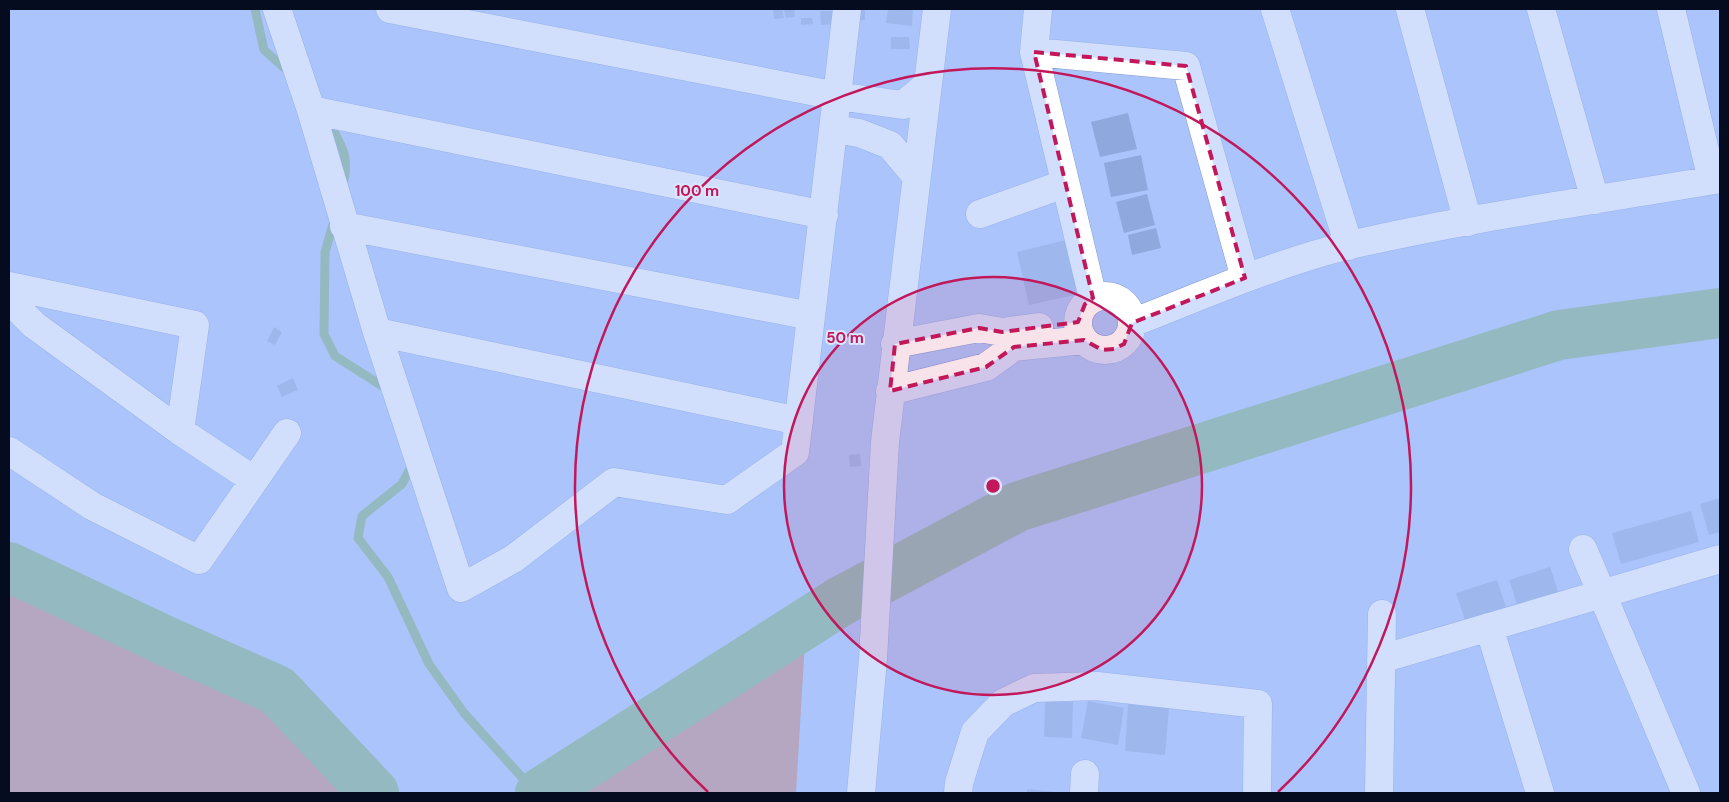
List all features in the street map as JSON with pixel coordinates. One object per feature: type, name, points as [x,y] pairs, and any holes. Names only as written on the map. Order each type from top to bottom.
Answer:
[{"type":"street","points":[[277,9],[310,110],[377,332],[461,588],[513,559],[614,482],[727,500],[795,452],[847,9]]},
{"type":"street","points":[[390,9],[837,96],[903,105],[928,84]]},
{"type":"street","points":[[861,793],[873,658],[884,442],[937,9]]},
{"type":"street","points":[[1038,9],[1034,52],[1064,184],[1093,298]]},
{"type":"street","points":[[1275,9],[1349,246]]},
{"type":"street","points":[[1410,9],[1468,222]]},
{"type":"street","points":[[1541,9],[1595,200]]},
{"type":"street","points":[[1132,323],[1245,278],[1349,246],[1468,222],[1716,179],[1670,9]]},
{"type":"street","points":[[1034,52],[1186,66],[1245,278]]},
{"type":"street","points":[[310,110],[824,215]]},
{"type":"street","points":[[834,129],[859,133],[890,145],[916,176]]},
{"type":"street","points":[[980,214],[1064,184]]},
{"type":"street","points":[[344,226],[812,316]]},
{"type":"street","points":[[9,286],[195,325],[180,431]]},
{"type":"street","points":[[1104,296],[1119,300],[1130,312],[1132,323],[1130,334],[1124,344],[1114,349],[1102,350],[1091,347],[1081,331],[1085,304],[1093,298],[1104,296]]},
{"type":"street","points":[[9,300],[34,325],[180,431],[254,480]]},
{"type":"street","points":[[895,344],[980,328],[1002,332],[1081,331]]},
{"type":"street","points":[[890,391],[986,367],[1014,347],[1081,331]]},
{"type":"street","points":[[377,332],[799,421]]},
{"type":"street","points":[[9,451],[92,506],[200,560],[287,433]]},
{"type":"street","points":[[1583,549],[1686,793]]},
{"type":"street","points":[[1381,659],[1720,559]]},
{"type":"street","points":[[1379,793],[1382,614]]},
{"type":"street","points":[[1489,627],[1540,793]]},
{"type":"street","points":[[958,793],[959,783],[975,732],[1003,704],[1034,688],[1097,686],[1258,704],[1257,793]]},
{"type":"highlighted area","points":[[1034,52],[1186,66],[1245,278],[1132,323],[1124,344],[1114,349],[1102,350],[1084,340],[1014,347],[986,367],[890,391],[895,344],[979,328],[1002,332],[1078,322],[1085,304],[1093,298]]},
{"type":"shaded area","points":[[9,568],[277,690],[374,793],[9,793]]},
{"type":"shaded area","points":[[806,624],[796,793],[540,793]]},
{"type":"building","points":[[782,9],[784,18],[774,19],[773,10]]},
{"type":"building","points":[[784,9],[794,9],[795,17],[786,18]]},
{"type":"building","points":[[852,9],[865,9],[865,20],[852,20]]},
{"type":"building","points":[[888,9],[913,9],[912,26],[886,23]]},
{"type":"building","points":[[820,11],[834,11],[835,24],[821,25]]},
{"type":"building","points":[[801,18],[812,18],[813,24],[801,25]]},
{"type":"building","points":[[891,37],[909,37],[910,49],[891,49]]},
{"type":"building","points":[[1128,113],[1137,149],[1100,157],[1091,122]]},
{"type":"building","points":[[1141,155],[1148,190],[1111,197],[1104,163]]},
{"type":"building","points":[[1147,194],[1155,225],[1124,233],[1116,202]]},
{"type":"building","points":[[1156,228],[1161,248],[1132,255],[1128,235]]},
{"type":"building","points":[[1066,240],[1078,294],[1029,305],[1017,252]]},
{"type":"building","points":[[274,327],[282,332],[275,345],[267,341]]},
{"type":"building","points":[[293,378],[298,390],[282,397],[277,386]]},
{"type":"building","points":[[860,454],[861,466],[850,467],[849,455]]},
{"type":"building","points":[[1720,498],[1720,532],[1709,535],[1700,504]]},
{"type":"building","points":[[1691,511],[1699,542],[1621,564],[1612,533]]},
{"type":"building","points":[[1550,567],[1560,597],[1519,610],[1509,580]]},
{"type":"building","points":[[1497,580],[1508,613],[1467,626],[1456,593]]},
{"type":"building","points":[[1045,701],[1073,702],[1072,738],[1044,737]]},
{"type":"building","points":[[1088,701],[1124,708],[1118,745],[1081,738]]},
{"type":"building","points":[[1128,704],[1169,708],[1165,755],[1125,751]]},
{"type":"building","points":[[1027,789],[1056,792],[1056,793],[1027,793]]},
{"type":"waterway","points":[[255,9],[264,50],[290,73]]},
{"type":"waterway","points":[[326,118],[340,144],[345,159],[346,167],[342,189]]},
{"type":"waterway","points":[[334,221],[325,252],[324,334],[335,356],[390,391]]},
{"type":"waterway","points":[[540,793],[841,601],[1017,507],[1559,335],[1720,313]]},
{"type":"waterway","points":[[414,461],[402,484],[362,516],[358,538],[388,577],[429,664],[464,713],[536,793]]},
{"type":"waterway","points":[[9,567],[166,641],[277,690],[374,793]]}]
